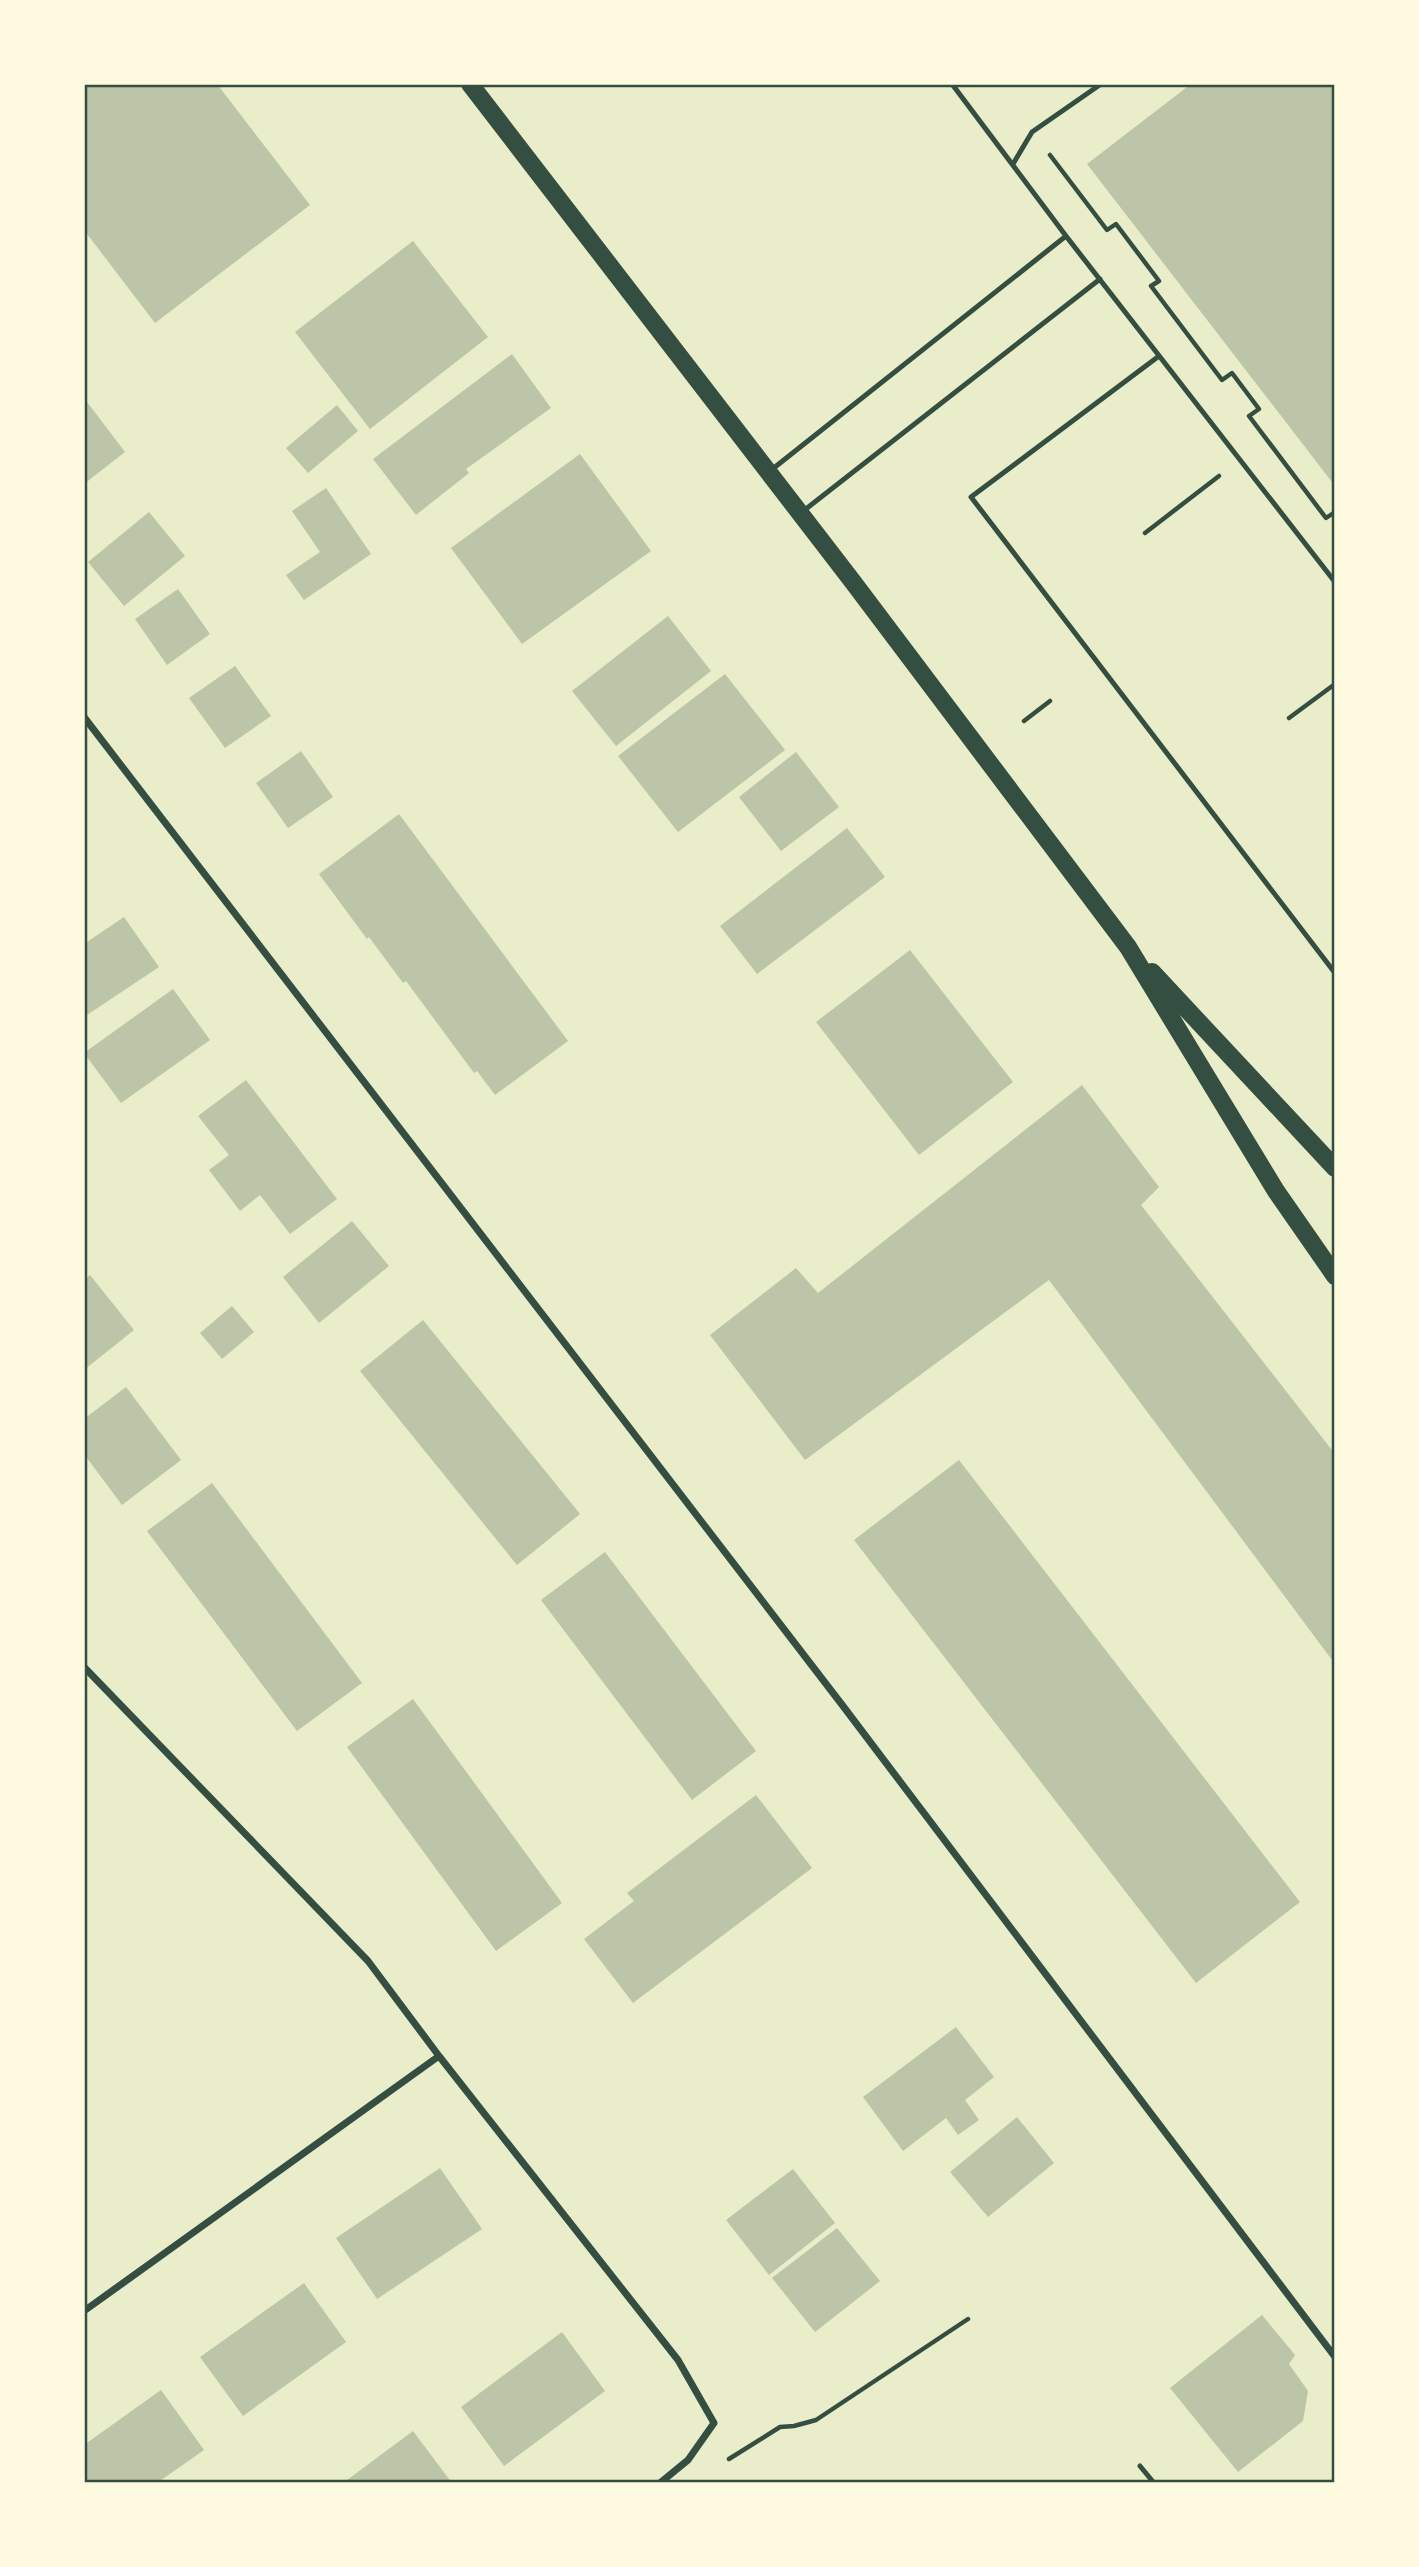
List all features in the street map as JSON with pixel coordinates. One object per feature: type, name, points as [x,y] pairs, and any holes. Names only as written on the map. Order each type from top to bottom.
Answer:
[{"type":"main road","points":[[470,84],[1128,947],[1276,1191],[1335,1276]]},
{"type":"main road","points":[[1128,947],[1335,1168]]},
{"type":"street","points":[[84,717],[835,1696],[1335,2357]]},
{"type":"street","points":[[84,1667],[368,1961],[439,2056],[678,2360],[714,2423],[688,2460],[660,2483]]},
{"type":"street","points":[[84,2311],[439,2056]]},
{"type":"lane","points":[[952,84],[1066,236],[1335,582]]},
{"type":"lane","points":[[1013,164],[1032,132],[1101,84]]},
{"type":"lane","points":[[768,473],[1066,236]]},
{"type":"lane","points":[[800,514],[1100,279]]},
{"type":"lane","points":[[1159,356],[971,497],[1335,973]]},
{"type":"lane","points":[[1140,2466],[1154,2483]]},
{"type":"path","points":[[1050,155],[1107,230],[1116,224],[1159,281],[1151,286],[1222,380],[1232,373],[1259,409],[1250,416],[1326,518],[1335,512]]},
{"type":"path","points":[[1145,533],[1267,439]]},
{"type":"path","points":[[1289,718],[1335,684]]},
{"type":"path","points":[[1024,721],[1050,701]]},
{"type":"path","points":[[729,2459],[780,2427],[816,2420],[968,2319]]},
{"type":"building","points":[[84,84],[217,84],[310,205],[155,323],[84,230]]},
{"type":"building","points":[[1191,84],[1335,84],[1335,486],[1087,164]]},
{"type":"building","points":[[413,241],[488,337],[370,429],[295,332]]},
{"type":"building","points":[[512,354],[551,408],[466,469],[469,473],[416,515],[373,459]]},
{"type":"building","points":[[84,398],[125,452],[84,484]]},
{"type":"building","points":[[337,405],[358,431],[308,473],[286,448]]},
{"type":"building","points":[[580,454],[651,551],[522,644],[451,548]]},
{"type":"building","points":[[326,488],[371,554],[304,600],[286,575],[320,552],[292,511]]},
{"type":"building","points":[[149,512],[185,556],[124,606],[88,562]]},
{"type":"building","points":[[178,589],[210,634],[167,665],[135,619]]},
{"type":"building","points":[[668,616],[711,671],[616,746],[572,691]]},
{"type":"building","points":[[235,666],[271,716],[225,748],[189,698]]},
{"type":"building","points":[[725,674],[785,750],[678,832],[618,756]]},
{"type":"building","points":[[301,751],[333,797],[288,828],[256,783]]},
{"type":"building","points":[[796,752],[839,807],[781,851],[739,797]]},
{"type":"building","points":[[399,814],[568,1041],[495,1095],[477,1071],[474,1073],[406,981],[403,983],[369,937],[367,939],[319,874]]},
{"type":"building","points":[[847,828],[885,877],[757,974],[720,926]]},
{"type":"building","points":[[124,917],[159,967],[87,1015],[84,1010],[84,944]]},
{"type":"building","points":[[910,950],[1013,1082],[919,1155],[816,1022]]},
{"type":"building","points":[[173,989],[210,1040],[121,1103],[84,1053]]},
{"type":"building","points":[[246,1080],[337,1199],[290,1234],[260,1195],[240,1211],[209,1170],[229,1155],[198,1116]]},
{"type":"building","points":[[1082,1085],[1159,1187],[1141,1205],[1335,1454],[1335,1664],[1049,1280],[805,1460],[710,1335],[796,1268],[818,1293]]},
{"type":"building","points":[[352,1221],[389,1266],[319,1323],[283,1277]]},
{"type":"building","points":[[90,1275],[134,1330],[84,1370],[84,1280]]},
{"type":"building","points":[[232,1306],[254,1332],[222,1359],[200,1333]]},
{"type":"building","points":[[423,1320],[580,1514],[517,1565],[360,1371]]},
{"type":"building","points":[[126,1387],[181,1460],[122,1505],[84,1454],[84,1419]]},
{"type":"building","points":[[959,1460],[1300,1902],[1196,1983],[854,1540]]},
{"type":"building","points":[[212,1483],[362,1683],[297,1731],[147,1531]]},
{"type":"building","points":[[605,1552],[756,1751],[692,1800],[541,1600]]},
{"type":"building","points":[[413,1699],[562,1903],[496,1951],[347,1747]]},
{"type":"building","points":[[756,1795],[812,1868],[633,2003],[584,1939],[634,1901],[627,1893]]},
{"type":"building","points":[[956,2027],[994,2077],[965,2100],[979,2120],[958,2135],[946,2118],[903,2151],[863,2097]]},
{"type":"building","points":[[1017,2117],[1054,2163],[988,2217],[950,2172]]},
{"type":"building","points":[[440,2168],[482,2229],[377,2299],[336,2238]]},
{"type":"building","points":[[793,2169],[835,2223],[769,2275],[726,2220]]},
{"type":"building","points":[[837,2228],[880,2281],[815,2332],[772,2278]]},
{"type":"building","points":[[304,2283],[346,2342],[243,2416],[200,2357]]},
{"type":"building","points":[[1262,2315],[1295,2355],[1289,2364],[1308,2391],[1303,2421],[1238,2472],[1170,2388]]},
{"type":"building","points":[[562,2332],[605,2391],[504,2466],[461,2407]]},
{"type":"building","points":[[161,2390],[204,2450],[157,2483],[84,2483],[84,2445]]},
{"type":"building","points":[[413,2431],[452,2483],[343,2483]]}]
